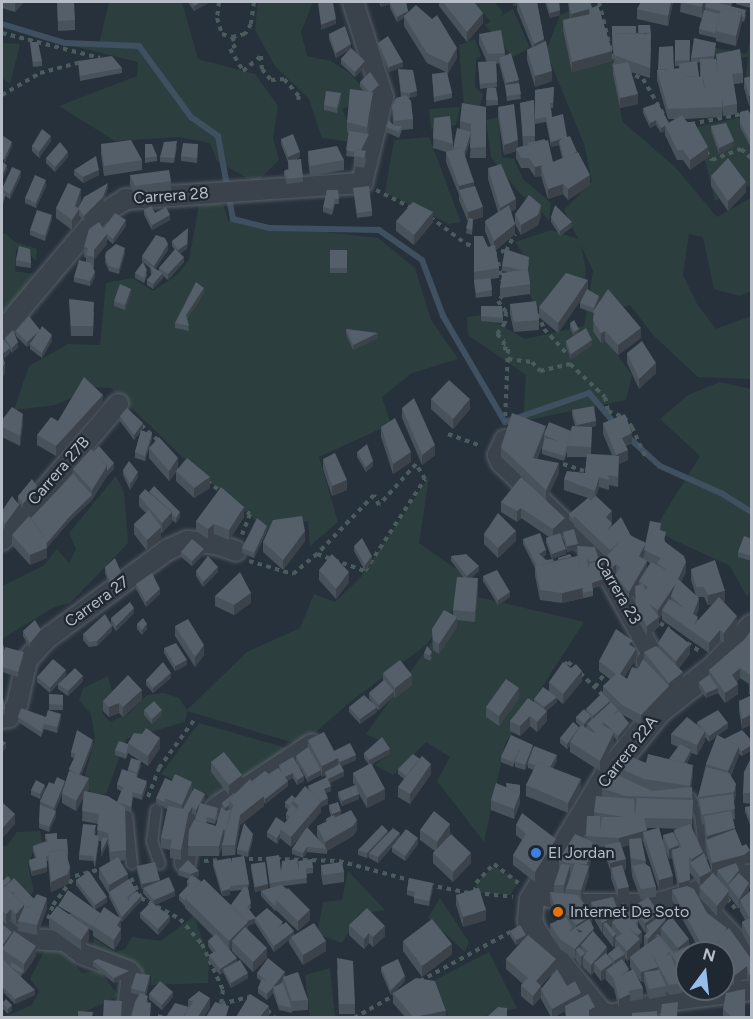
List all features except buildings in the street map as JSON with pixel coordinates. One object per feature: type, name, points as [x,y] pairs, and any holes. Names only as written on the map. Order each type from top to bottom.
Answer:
[{"type":"street","points":[[353,2],[383,97],[362,183]]},
{"type":"street","name":"Carrera 28","points":[[2,331],[85,231],[126,199],[362,183]]},
{"type":"street","name":"Carrera 27B","points":[[2,540],[118,404]]},
{"type":"street","name":"Carrera 23","points":[[502,447],[598,556],[653,656],[647,661],[650,669],[674,699]]},
{"type":"street","name":"Carrera 27","points":[[2,718],[9,717],[17,705],[27,660],[46,639],[167,550],[187,542],[216,544],[236,551]]},
{"type":"street","name":"Carrera 22A","points":[[529,899],[659,711],[717,665],[752,627]]},
{"type":"street","points":[[214,808],[312,744]]},
{"type":"street","points":[[185,862],[191,823]]},
{"type":"street","points":[[752,875],[732,874],[692,893],[634,905],[621,901],[582,904],[529,899],[535,933],[600,1012],[611,1016],[674,1000],[752,990]]},
{"type":"street","points":[[692,893],[734,937],[752,964]]},
{"type":"street","points":[[2,927],[16,938],[42,937],[65,941],[82,954],[132,975],[127,1017]]},
{"type":"lane","points":[[668,795],[690,798],[694,803],[700,814],[705,853]]},
{"type":"lane","points":[[156,810],[152,841],[160,864]]},
{"type":"lane","points":[[127,816],[129,865]]},
{"type":"path","points":[[219,2],[217,18],[222,34],[232,37],[245,34],[252,24],[254,2]]},
{"type":"path","points":[[599,2],[614,65],[617,70],[643,79],[668,122]]},
{"type":"path","points":[[2,33],[100,58],[40,73],[2,95]]},
{"type":"path","points":[[232,37],[236,45],[230,49],[243,71],[261,56],[262,69],[271,80],[284,79],[299,96],[297,100]]},
{"type":"path","points":[[694,132],[682,125],[752,112]]},
{"type":"path","points":[[700,141],[712,160],[741,149],[752,159]]},
{"type":"path","points":[[362,183],[414,209]]},
{"type":"path","points":[[424,214],[466,244],[495,253],[506,251],[515,234]]},
{"type":"path","points":[[448,434],[502,447],[502,433],[510,428],[503,420],[508,349],[503,348],[504,341],[497,334],[506,323],[506,312],[501,305],[501,277],[495,253]]},
{"type":"path","points":[[501,305],[509,305]]},
{"type":"path","points":[[530,313],[539,314],[544,329],[567,354]]},
{"type":"path","points":[[508,359],[532,362],[540,371],[570,364],[605,397],[608,411],[628,422],[647,460]]},
{"type":"path","points":[[118,404],[163,446]]},
{"type":"path","points":[[236,503],[250,514],[236,551],[244,559],[293,574],[374,495],[379,505],[416,464],[425,479],[365,570],[316,554]]},
{"type":"path","points":[[563,464],[584,471]]},
{"type":"path","points":[[200,474],[229,497]]},
{"type":"path","points":[[660,623],[717,665]]},
{"type":"path","points":[[564,665],[568,662],[610,702]]},
{"type":"path","points":[[595,687],[603,676]]},
{"type":"path","points":[[146,801],[159,768],[194,720]]},
{"type":"path","points":[[185,862],[280,858],[339,861],[475,893],[529,899]]},
{"type":"path","points":[[475,893],[476,883],[494,864],[529,899]]},
{"type":"path","points":[[42,937],[53,905],[75,876],[85,870],[129,865],[127,874],[137,884],[141,898],[180,919],[202,944],[223,990],[221,1004],[252,995],[275,1017]]},
{"type":"path","points":[[416,983],[529,899]]},
{"type":"path","points":[[354,1017],[406,989]]},
{"type":"green space","points":[[109,2],[182,2],[198,59],[255,74],[278,106],[273,138],[279,160],[256,183],[217,161],[210,143],[179,137],[115,141],[59,106],[137,76],[138,62],[73,46],[99,44]]},
{"type":"green space","points":[[258,2],[313,2],[301,32],[307,56],[331,61],[351,74],[366,92],[358,102],[342,109],[357,143],[322,138],[309,99],[275,66],[255,30]]},
{"type":"green space","points":[[471,2],[495,2],[503,13],[499,17],[513,9],[530,48],[513,57],[485,25],[491,21]]},
{"type":"green space","points":[[591,2],[610,39],[622,121],[675,167],[717,217],[751,198],[751,291],[740,296],[714,289],[703,237],[689,234],[683,275],[697,304],[716,329],[751,316],[751,379],[698,377],[653,335],[630,305],[610,311],[609,343],[632,375],[626,400],[523,421],[526,375],[468,335],[467,317],[483,315],[525,339],[584,326],[593,271],[581,245],[586,271],[583,287],[562,282],[536,311],[530,294],[528,262],[515,242],[551,230],[578,239],[564,210],[592,181],[584,144],[546,51],[560,15]]},
{"type":"green space","points":[[751,35],[751,83],[745,85],[748,57],[715,59],[716,48],[747,54]]},
{"type":"green space","points":[[475,39],[481,56],[476,59],[475,87],[483,94],[479,111],[464,108],[459,45]]},
{"type":"green space","points":[[2,43],[20,44],[10,84],[2,78]]},
{"type":"green space","points":[[460,107],[456,125],[431,129],[429,109]]},
{"type":"green space","points":[[746,116],[751,133],[751,185],[715,201],[697,127]]},
{"type":"green space","points":[[498,117],[502,157],[514,159],[523,179],[551,203],[549,221],[537,206],[520,194],[491,157],[486,120]]},
{"type":"green space","points":[[429,137],[461,222],[449,224],[385,192],[394,140]]},
{"type":"green space","points":[[223,203],[228,221],[378,238],[415,268],[431,320],[458,359],[412,373],[382,397],[391,424],[319,457],[338,522],[310,546],[308,521],[267,530],[200,474],[111,388],[94,387],[56,405],[14,410],[29,366],[68,344],[100,345],[106,283],[132,278],[153,291],[177,275],[189,260],[199,205]]},
{"type":"green space","points":[[5,233],[15,242],[37,249],[36,261],[25,249],[16,250],[15,271],[33,274],[24,293],[2,312],[2,234]]},
{"type":"green space","points":[[720,382],[751,389],[752,588],[747,597],[730,566],[661,534],[656,527],[700,456],[660,419],[688,395]]},
{"type":"green space","points":[[116,476],[124,492],[128,543],[70,603],[54,607],[2,639],[2,586],[43,566],[57,549],[69,563],[76,549],[69,533]]},
{"type":"green space","points":[[429,477],[419,543],[466,576],[454,609],[426,645],[350,702],[301,745],[187,711],[185,722],[126,739],[106,794],[92,794],[84,778],[95,739],[91,714],[79,700],[83,688],[108,676],[113,696],[102,713],[110,722],[130,713],[147,695],[164,693],[179,698],[187,710],[247,652],[300,628],[314,594],[335,602],[360,578]]},
{"type":"green space","points":[[474,596],[584,622],[505,744],[484,842],[437,781],[450,757],[426,742],[393,775],[375,765],[390,754],[379,740],[366,734],[433,640]]},
{"type":"green space","points":[[199,723],[297,751],[223,803],[161,774]]},
{"type":"green space","points":[[40,831],[43,845],[33,851],[28,866],[34,891],[29,896],[3,878],[2,846],[7,846],[17,832]]},
{"type":"green space","points":[[494,866],[519,881],[510,895],[476,892],[476,883]]},
{"type":"green space","points":[[348,871],[385,910],[359,914],[342,943],[317,934],[323,902],[342,900]]},
{"type":"green space","points":[[440,898],[469,942],[465,952],[428,918]]},
{"type":"green space","points":[[194,916],[209,958],[208,983],[151,985],[151,976],[91,955],[94,938],[115,952],[125,949],[132,937],[161,941]]},
{"type":"green space","points":[[49,942],[79,957],[74,963],[82,973],[100,971],[119,996],[74,1017],[2,1018],[32,1005],[39,991],[30,979]]},
{"type":"green space","points":[[489,952],[517,1008],[481,1017],[448,1017],[435,980]]},
{"type":"green space","points":[[330,968],[335,1017],[310,1017],[305,975]]},
{"type":"waterway","points":[[2,24],[65,43],[139,46],[191,117],[218,136],[233,219],[270,228],[379,230],[422,260],[443,316],[505,422],[589,393],[616,425]]},
{"type":"waterway","points":[[628,437],[660,466],[721,493],[752,512]]},
{"type":"place","name":"El Jordan","points":[[536,853]]},
{"type":"place","name":"Internet De Soto","points":[[558,912]]}]
